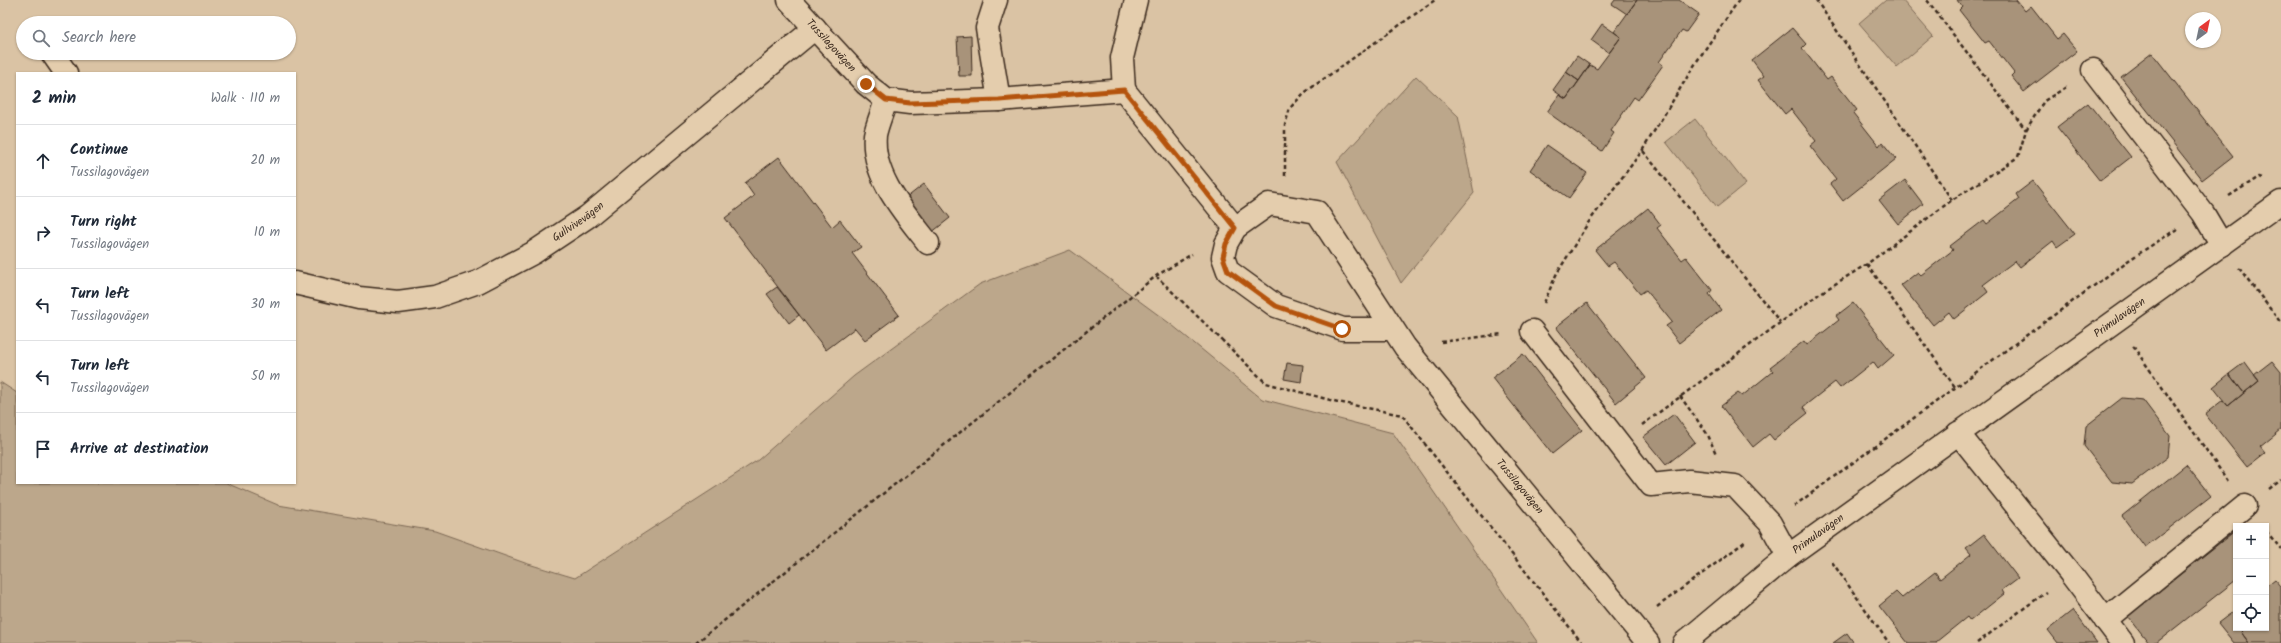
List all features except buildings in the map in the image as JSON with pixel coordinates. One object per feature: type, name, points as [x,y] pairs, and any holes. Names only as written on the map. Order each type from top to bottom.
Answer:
[{"type":"street","name":"Tussilagovägen","points":[[789,0],[866,84],[886,100]]},
{"type":"street","points":[[996,0],[987,28],[999,100]]},
{"type":"street","points":[[1136,0],[1122,58],[1124,90],[1235,228]]},
{"type":"street","name":"Gullvivevägen","points":[[296,283],[359,298],[398,302],[435,297],[478,282],[533,253],[587,217],[815,28]]},
{"type":"street","points":[[57,60],[65,72]]},
{"type":"street","points":[[2093,70],[2203,213],[2222,245]]},
{"type":"street","points":[[928,243],[889,192],[878,159],[875,136],[886,100],[910,103],[999,100],[1124,90]]},
{"type":"street","name":"Primulavägen","points":[[1684,643],[1788,556],[2281,202]]},
{"type":"street","name":"Tussilagovägen","points":[[1392,329],[1342,329],[1276,306],[1228,271],[1223,257],[1226,244],[1235,228],[1269,204],[1317,212],[1392,329],[1634,623],[1648,643]]},
{"type":"street","points":[[1532,331],[1651,485],[1689,481],[1735,486],[1770,523],[1788,556]]},
{"type":"street","points":[[1958,433],[2070,573],[2123,643]]},
{"type":"street","points":[[2106,620],[2245,506]]},
{"type":"path","points":[[1283,207],[1285,125],[1290,108],[1304,93],[1435,0]]},
{"type":"path","points":[[1588,223],[1642,151],[1697,61],[1739,0]]},
{"type":"path","points":[[1816,0],[1952,200]]},
{"type":"path","points":[[1927,0],[2026,130]]},
{"type":"path","points":[[1618,444],[1680,396],[1819,294],[1867,264],[1952,200],[2018,158],[2026,130],[2044,101],[2093,70]]},
{"type":"path","points":[[1642,151],[1780,322]]},
{"type":"path","points":[[1634,623],[2129,260],[2259,177],[2266,180]]},
{"type":"path","points":[[2222,245],[2281,323]]},
{"type":"path","points":[[696,643],[1156,276],[1196,252]]},
{"type":"path","points":[[1867,264],[1955,387]]},
{"type":"path","points":[[1156,276],[1266,383],[1338,402],[1402,415],[1582,643]]},
{"type":"path","points":[[2115,321],[2245,506]]},
{"type":"path","points":[[1680,396],[1708,435],[1718,458],[1735,486]]},
{"type":"path","points":[[2269,535],[2281,549]]},
{"type":"path","points":[[1815,537],[1889,643]]},
{"type":"path","points":[[1977,643],[2070,573]]},
{"type":"shaded area","points":[[1886,0],[1902,0],[1933,36],[1897,67],[1859,23]]},
{"type":"shaded area","points":[[1416,76],[1458,116],[1474,193],[1401,283],[1337,162]]},
{"type":"shaded area","points":[[1695,119],[1746,184],[1717,207],[1666,142]]},
{"type":"shaded area","points":[[1070,250],[1172,325],[1262,399],[1393,433],[1538,643],[0,643],[0,382],[16,392],[16,484],[228,484],[278,505],[435,531],[525,563],[575,578],[758,460],[854,376],[980,284]]},
{"type":"route","points":[[866,84],[886,100],[910,103],[999,100],[1124,90],[1235,228],[1226,244],[1223,257],[1228,271],[1276,306],[1342,329]]}]
